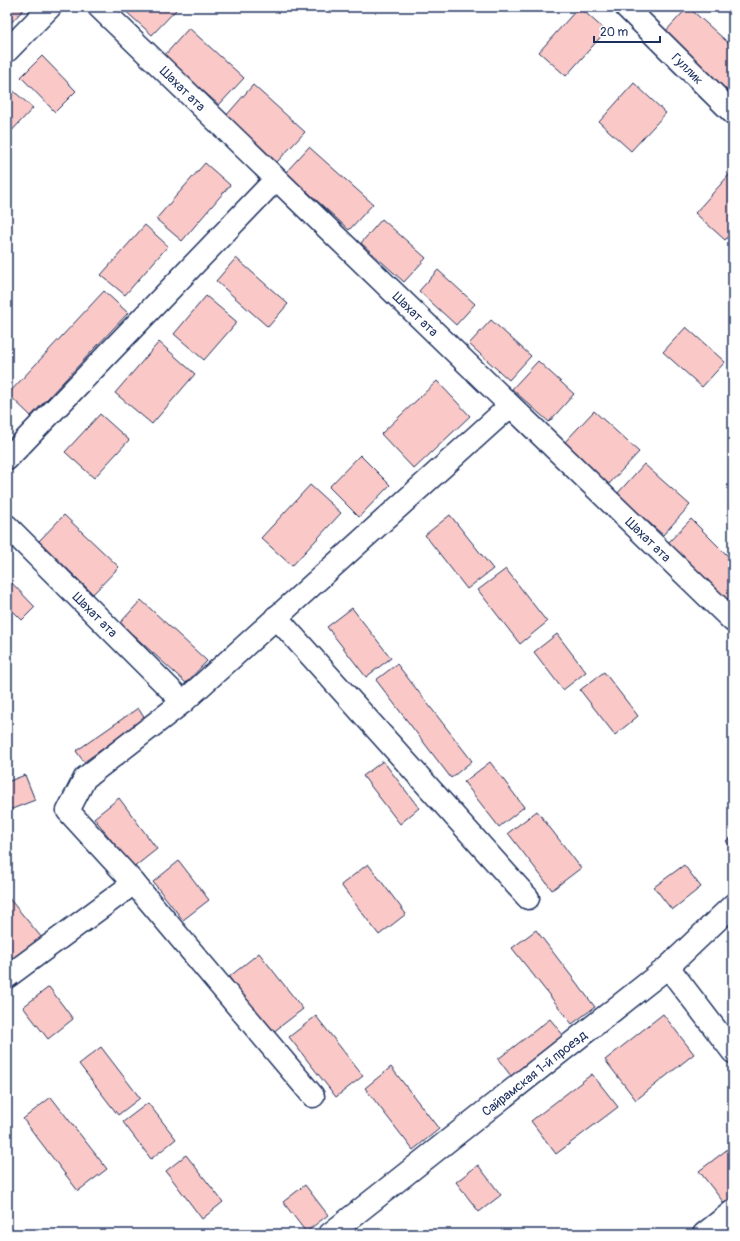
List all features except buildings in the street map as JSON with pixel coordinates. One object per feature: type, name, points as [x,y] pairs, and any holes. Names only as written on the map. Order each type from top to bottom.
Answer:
[{"type":"street","points":[[7,51],[50,7]]},
{"type":"street","name":"Шахат ата","points":[[99,7],[733,621]]},
{"type":"street","name":"Гуллик","points":[[626,7],[733,113]]},
{"type":"street","points":[[7,458],[276,179]]},
{"type":"street","points":[[313,1096],[134,883],[68,811],[85,778],[183,702],[510,406]]},
{"type":"street","name":"Шахат ата","points":[[7,526],[183,702]]},
{"type":"street","points":[[276,617],[528,898]]},
{"type":"street","points":[[7,977],[134,883]]},
{"type":"street","name":"Сайрамская 1-й проезд","points":[[330,1234],[668,967],[733,905]]},
{"type":"street","points":[[668,967],[733,1052]]},
{"type":"street","points":[[704,1234],[733,1212]]}]
